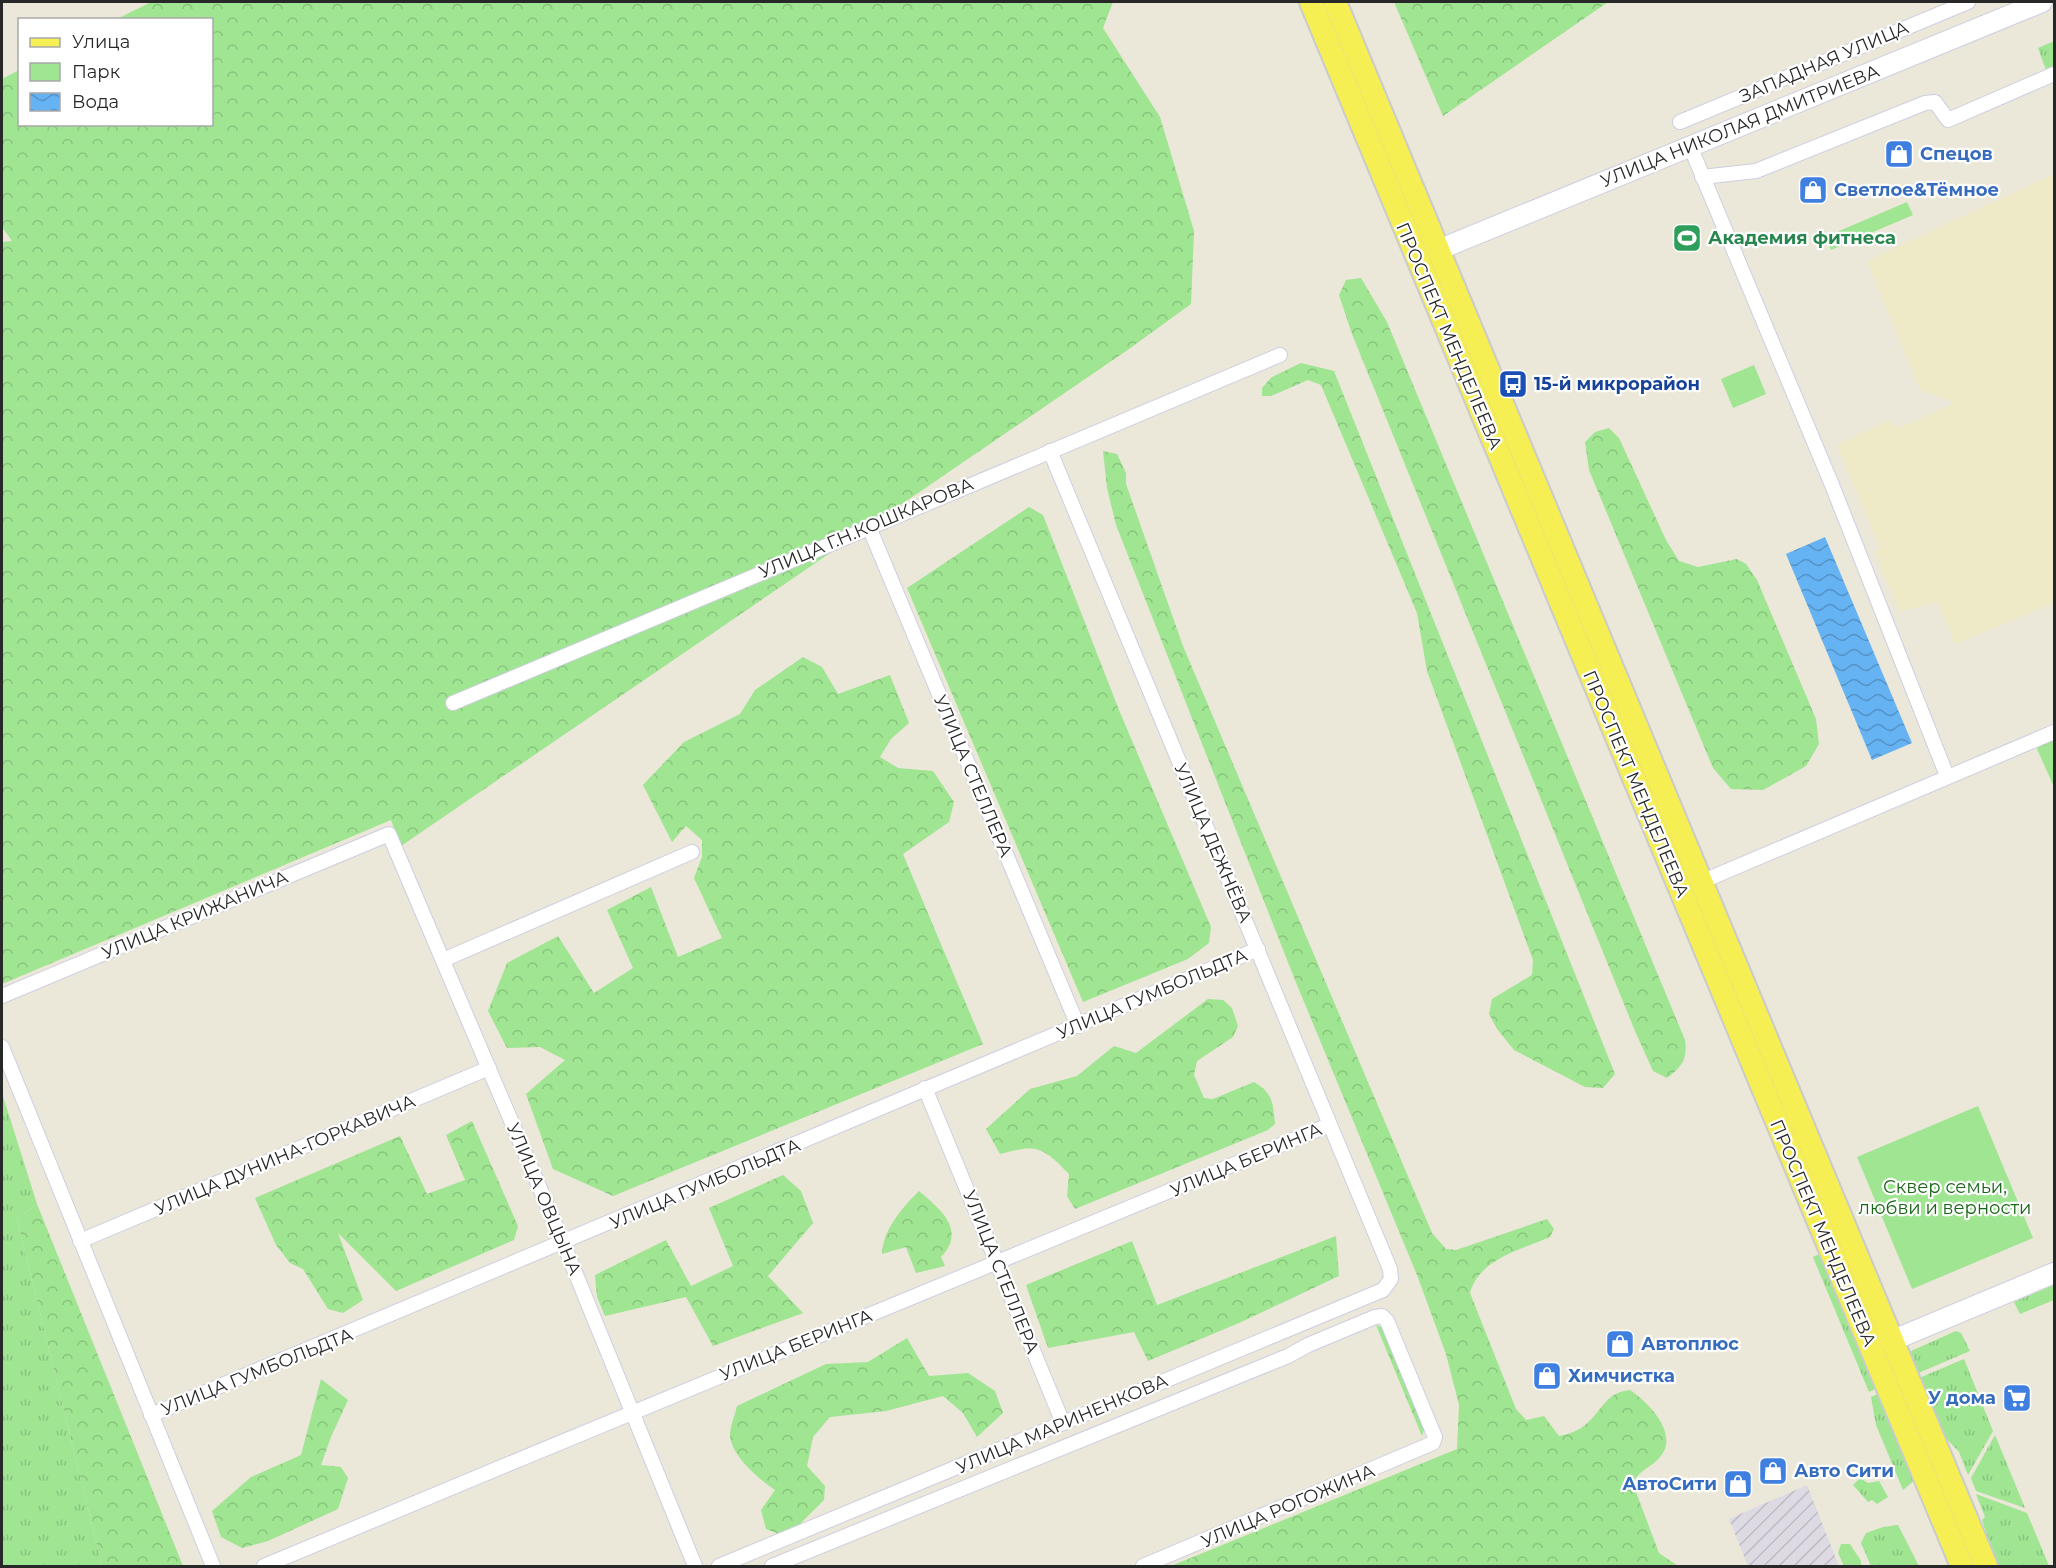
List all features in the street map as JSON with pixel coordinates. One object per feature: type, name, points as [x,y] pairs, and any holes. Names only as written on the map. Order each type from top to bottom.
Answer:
[{"type":"main road","name":"ПРОСПЕКТ МЕНДЕЛЕЕВА","points":[[1311,2],[1801,1152],[1881,1345],[1962,1566]]},
{"type":"main road","name":"ПРОСПЕКТ МЕНДЕЛЕЕВА","points":[[1335,2],[1701,882],[1801,1152]]},
{"type":"main road","name":"УЛИЦА НИКОЛАЯ ДМИТРИЕВА","points":[[1438,250],[2042,2]]},
{"type":"main road","points":[[1881,1345],[2055,1273]]},
{"type":"main road","name":"ПРОСПЕКТ МЕНДЕЛЕЕВА","points":[[1881,1345],[1986,1566]]},
{"type":"street","name":"ЗАПАДНАЯ УЛИЦА","points":[[1680,122],[1968,2]]},
{"type":"street","points":[[1702,177],[1756,171],[1925,103],[1935,102],[1948,120],[2055,74]]},
{"type":"street","points":[[1690,146],[1832,485],[1947,776]]},
{"type":"street","name":"УЛИЦА Г.Н.КОШКАРОВА","points":[[453,703],[1281,355]]},
{"type":"street","name":"УЛИЦА ДЕЖНЁВА","points":[[1050,452],[1390,1269]]},
{"type":"street","name":"УЛИЦА СТЕЛЛЕРА","points":[[868,527],[1078,1026]]},
{"type":"street","points":[[1701,882],[2055,732]]},
{"type":"street","name":"УЛИЦА ОВЦЫНА","points":[[389,834],[564,1245],[695,1566]]},
{"type":"street","name":"УЛИЦА КРИЖАНИЧА","points":[[2,996],[389,834]]},
{"type":"street","points":[[443,960],[692,852]]},
{"type":"street","name":"УЛИЦА ГУМБОЛЬДТА","points":[[151,1415],[564,1245],[925,1088],[1258,949]]},
{"type":"street","points":[[2,1047],[213,1566]]},
{"type":"street","name":"УЛИЦА ДУНИНА-ГОРКАВИЧА","points":[[80,1241],[489,1068]]},
{"type":"street","name":"УЛИЦА СТЕЛЛЕРА","points":[[925,1088],[1064,1423]]},
{"type":"street","name":"УЛИЦА БЕРИНГА","points":[[264,1566],[631,1412],[998,1264],[1329,1125]]},
{"type":"street","name":"УЛИЦА МАРИНЕНКОВА","points":[[719,1566],[1383,1290],[1391,1279],[1390,1269]]},
{"type":"street","name":"УЛИЦА РОГОЖИНА","points":[[772,1566],[1382,1316],[1387,1321],[1436,1437],[1433,1443],[1143,1566]]},
{"type":"shaded area","points":[[2054,174],[2054,603],[1955,644],[1937,602],[1900,612],[1874,551],[1880,549],[1837,445],[1889,420],[1899,428],[1955,403],[1920,390],[1867,261]]},
{"type":"shaded area","points":[[1807,1485],[1839,1566],[1748,1566],[1729,1519]]},
{"type":"green space","points":[[151,2],[1113,2],[1103,28],[1160,117],[1194,231],[1191,304],[1129,349],[401,846],[391,820],[2,984],[2,242],[12,241],[2,227],[2,79],[18,71],[18,126],[213,126],[213,18],[119,18]]},
{"type":"green space","points":[[1394,2],[1608,2],[1443,116]]},
{"type":"green space","points":[[2054,41],[2054,66],[2046,70],[2038,48]]},
{"type":"green space","points":[[1907,202],[1913,215],[1831,250],[1825,237]]},
{"type":"green space","points":[[1361,278],[1387,322],[1685,1040],[1682,1062],[1667,1078],[1653,1071],[1635,1031],[1352,334],[1339,295],[1346,280]]},
{"type":"green space","points":[[1301,363],[1334,371],[1615,1074],[1603,1088],[1585,1087],[1514,1050],[1497,1029],[1489,1014],[1492,999],[1532,975],[1533,960],[1427,671],[1417,613],[1321,385],[1308,380],[1271,396],[1262,396],[1262,388],[1272,377]]},
{"type":"green space","points":[[1754,365],[1766,394],[1733,408],[1721,379]]},
{"type":"green space","points":[[1609,428],[1619,438],[1666,540],[1679,561],[1698,567],[1737,559],[1746,564],[1757,580],[1816,719],[1819,744],[1806,766],[1763,790],[1731,789],[1713,768],[1589,470],[1585,442],[1595,432]]},
{"type":"green space","points":[[1103,451],[1117,454],[1126,473],[1126,484],[1183,646],[1432,1233],[1446,1249],[1456,1250],[1547,1219],[1554,1229],[1550,1237],[1514,1251],[1491,1264],[1475,1281],[1470,1293],[1516,1409],[1526,1420],[1544,1416],[1559,1436],[1583,1426],[1611,1397],[1619,1393],[1630,1390],[1645,1402],[1653,1410],[1664,1429],[1665,1448],[1656,1461],[1638,1475],[1633,1484],[1659,1553],[1678,1566],[1171,1566],[1457,1449],[1459,1405],[1446,1354],[1417,1275],[1295,980],[1116,525],[1107,488]]},
{"type":"green space","points":[[1029,507],[1043,515],[1119,710],[1211,927],[1209,943],[1188,959],[1083,1002],[907,588]]},
{"type":"green space","points":[[803,657],[822,667],[838,694],[890,675],[909,723],[891,739],[880,757],[898,768],[933,771],[954,802],[949,822],[903,854],[983,1044],[613,1196],[553,1169],[526,1094],[565,1060],[540,1047],[507,1048],[488,1011],[507,963],[558,936],[594,993],[633,968],[607,910],[651,887],[678,957],[722,938],[694,878],[702,857],[702,840],[686,826],[672,842],[643,785],[684,742],[740,714],[755,690]]},
{"type":"green space","points":[[2054,738],[2054,787],[2037,749],[2040,744]]},
{"type":"green space","points":[[1208,999],[1223,1000],[1232,1008],[1238,1026],[1233,1037],[1197,1061],[1194,1075],[1204,1098],[1213,1099],[1254,1082],[1265,1090],[1271,1099],[1275,1124],[1268,1130],[1075,1209],[1067,1196],[1069,1174],[1052,1158],[1038,1150],[1031,1149],[1000,1154],[986,1129],[1030,1089],[1077,1076],[1114,1046],[1136,1053]]},
{"type":"green space","points":[[2,1093],[37,1204],[17,1219],[102,1566],[2,1566]]},
{"type":"green space","name":"Сквер семьи, любви и верности","points":[[1978,1106],[2033,1238],[1912,1289],[1857,1157]]},
{"type":"green space","points":[[472,1121],[518,1226],[514,1240],[396,1291],[338,1233],[363,1300],[343,1313],[328,1309],[303,1269],[290,1263],[276,1245],[255,1198],[400,1136],[427,1194],[465,1180],[446,1135]]},
{"type":"green space","points":[[783,1175],[801,1191],[813,1223],[768,1276],[803,1313],[713,1346],[686,1297],[605,1316],[597,1297],[595,1275],[666,1240],[691,1286],[733,1266],[709,1208]]},
{"type":"green space","points":[[919,1191],[948,1221],[951,1238],[941,1257],[945,1266],[916,1273],[906,1247],[882,1254],[890,1227]]},
{"type":"green space","points":[[37,1204],[183,1566],[102,1566],[17,1219]]},
{"type":"green space","points":[[1336,1236],[1339,1276],[1239,1323],[1148,1361],[1134,1332],[1048,1348],[1026,1285],[1132,1241],[1157,1305]]},
{"type":"green space","points":[[1823,1256],[1880,1387],[1869,1392],[1813,1257]]},
{"type":"green space","points":[[2054,1285],[2054,1300],[2020,1314],[2014,1302]]},
{"type":"green space","points":[[1376,1325],[1387,1329],[1426,1423],[1422,1436]]},
{"type":"green space","points":[[1956,1331],[1961,1333],[1970,1351],[1916,1374],[1909,1357],[1911,1351]]},
{"type":"green space","points":[[907,1338],[929,1376],[968,1373],[995,1391],[1003,1413],[977,1437],[963,1413],[943,1396],[886,1411],[830,1417],[813,1437],[807,1466],[825,1486],[824,1500],[796,1528],[781,1535],[766,1529],[761,1510],[775,1490],[761,1480],[735,1451],[730,1432],[737,1406],[826,1364],[868,1362]]},
{"type":"green space","points":[[1964,1359],[1993,1431],[1968,1475],[1959,1452],[1944,1436],[1919,1378]]},
{"type":"green space","points":[[321,1379],[348,1400],[321,1465],[341,1467],[348,1478],[338,1509],[268,1541],[242,1548],[221,1537],[212,1511],[251,1477],[301,1455]]},
{"type":"green space","points":[[1882,1392],[1916,1479],[1903,1490],[1876,1425],[1871,1397]]},
{"type":"green space","points":[[1995,1435],[2025,1508],[1976,1491],[1971,1478]]},
{"type":"green space","points":[[1860,1478],[1868,1483],[1879,1481],[1888,1497],[1877,1504],[1872,1500],[1868,1502],[1853,1485]]},
{"type":"green space","points":[[1976,1494],[2027,1513],[2049,1566],[1997,1566],[1982,1520],[1985,1517]]},
{"type":"green space","points":[[1898,1525],[1919,1566],[1871,1566],[1861,1543],[1866,1533]]},
{"type":"green space","points":[[1841,1544],[1850,1544],[1861,1561],[1861,1566],[1844,1566],[1838,1553]]},
{"type":"water","points":[[1825,537],[1912,743],[1872,760],[1786,554]]},
{"type":"place","name":"Спецов","points":[[1899,154]]},
{"type":"place","name":"Светлое&Тёмное","points":[[1813,190]]},
{"type":"place","name":"Академия фитнеса","points":[[1687,238]]},
{"type":"place","name":"15-й микрорайон","points":[[1513,384]]},
{"type":"place","name":"Автоплюс","points":[[1620,1344]]},
{"type":"place","name":"Химчистка","points":[[1547,1376]]},
{"type":"place","name":"У дома","points":[[2017,1398]]},
{"type":"place","name":"Авто Сити","points":[[1773,1471]]},
{"type":"place","name":"АвтоСити","points":[[1738,1484]]}]
